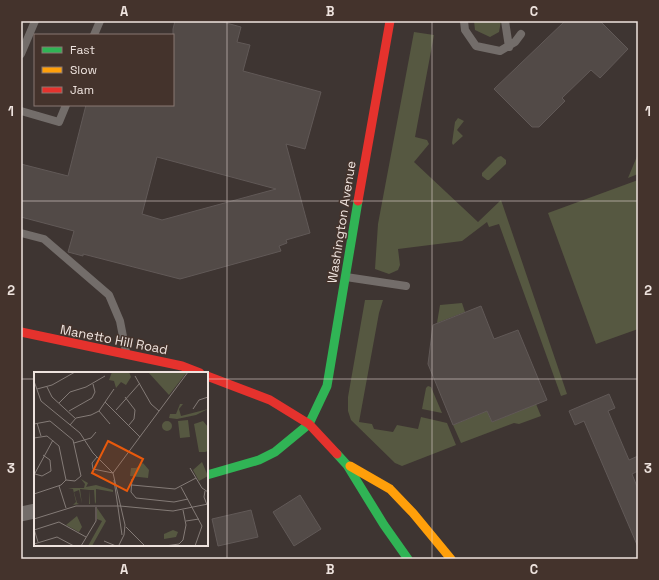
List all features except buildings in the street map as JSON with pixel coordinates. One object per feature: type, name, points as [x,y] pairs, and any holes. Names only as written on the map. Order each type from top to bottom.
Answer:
[{"type":"main road","name":"Washington Avenue","points":[[309,424],[327,386],[390,21]]},
{"type":"main road","name":"Manetto Hill Road","points":[[21,332],[182,366],[197,372]]},
{"type":"main road","points":[[208,376],[270,400],[309,424],[348,464],[384,525],[408,559]]},
{"type":"main road","points":[[208,475],[259,460],[275,452],[309,424]]},
{"type":"main road","points":[[348,464],[390,489],[413,513],[451,559]]},
{"type":"street","points":[[21,514],[34,511]]},
{"type":"lane","points":[[21,54],[35,21]]},
{"type":"lane","points":[[94,34],[100,21]]},
{"type":"lane","points":[[464,21],[465,30],[476,46],[500,51],[509,47],[521,34]]},
{"type":"lane","points":[[505,21],[509,47]]},
{"type":"lane","points":[[21,111],[59,122],[66,106]]},
{"type":"lane","points":[[21,233],[44,239],[109,295],[120,321],[126,355]]},
{"type":"lane","points":[[345,277],[406,286]]},
{"type":"green space","points":[[474,21],[501,21],[499,32],[490,37],[475,30]]},
{"type":"green space","points":[[414,32],[434,35],[415,137],[427,140],[429,144],[414,162],[478,222],[501,200],[567,394],[561,396],[499,224],[489,227],[487,222],[462,241],[398,249],[400,265],[398,270],[389,274],[375,269],[378,224]]},
{"type":"green space","points":[[458,118],[464,121],[457,130],[463,136],[453,145],[455,122]]},
{"type":"green space","points":[[638,154],[638,174],[628,178]]},
{"type":"green space","points":[[501,156],[506,160],[506,164],[489,180],[487,180],[482,176],[482,173],[498,157]]},
{"type":"green space","points":[[638,180],[638,329],[596,344],[548,213]]},
{"type":"green space","points":[[365,300],[383,300],[379,313],[359,422],[372,424],[374,429],[393,432],[397,425],[418,429],[421,417],[447,423],[456,445],[402,466],[395,463],[351,420],[348,411],[348,397]]},
{"type":"green space","points":[[462,303],[465,312],[437,323],[440,305]]},
{"type":"green space","points":[[428,386],[431,387],[442,413],[422,409],[426,388]]},
{"type":"green space","points":[[536,404],[541,416],[519,424],[514,423],[461,443],[453,425],[487,411],[492,422]]},
{"type":"traffic: fast","points":[[208,475],[259,460],[275,452],[309,424],[327,386],[358,201]]},
{"type":"traffic: fast","points":[[337,454],[347,465],[384,525],[408,559]]},
{"type":"traffic: slow","points":[[350,466],[390,489],[413,513],[451,559]]},
{"type":"traffic: jam","points":[[358,201],[390,21]]},
{"type":"traffic: jam","points":[[21,332],[182,366],[197,372]]},
{"type":"traffic: jam","points":[[208,376],[270,400],[309,424],[337,454]]}]
